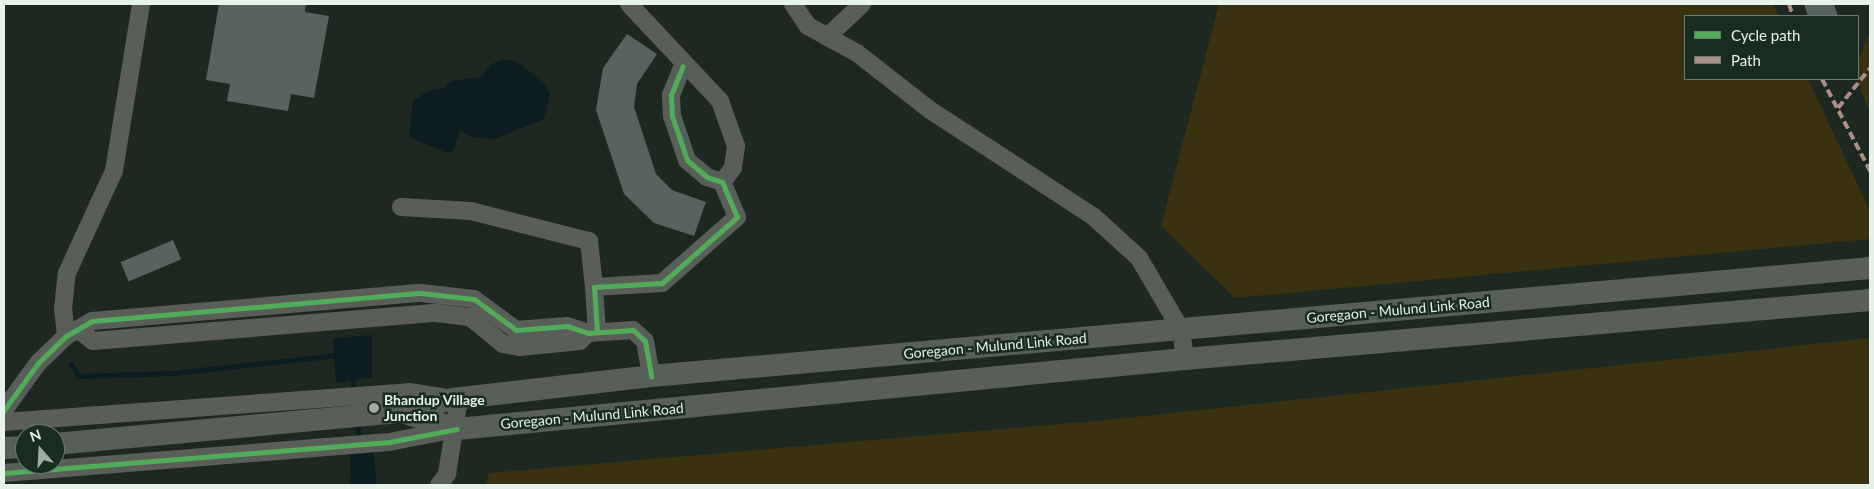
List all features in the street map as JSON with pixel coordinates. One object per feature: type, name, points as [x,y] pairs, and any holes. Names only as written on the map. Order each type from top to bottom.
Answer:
[{"type":"main road","name":"Goregaon - Mulund Link Road","points":[[393,413],[456,398],[651,376],[1870,268]]},
{"type":"main road","name":"Goregaon - Mulund Link Road","points":[[393,413],[457,429],[1185,358],[1870,300]]},
{"type":"main road","points":[[65,443],[333,407],[393,413]]},
{"type":"street","points":[[141,4],[114,171],[67,273],[63,309],[73,334],[93,341],[436,313],[470,317],[503,335],[559,335],[597,332],[640,334],[651,376]]},
{"type":"street","points":[[629,4],[683,66],[702,76],[729,121],[736,146],[733,168],[722,182]]},
{"type":"street","points":[[793,4],[808,26],[827,36],[1094,217],[1139,258],[1182,330],[1185,358]]},
{"type":"street","points":[[827,36],[862,4]]},
{"type":"street","points":[[594,291],[662,283],[737,217],[722,182],[707,177],[687,160],[672,116],[671,95],[683,66]]},
{"type":"street","points":[[401,207],[471,211],[589,240],[594,291],[605,310],[597,332]]},
{"type":"street","points":[[436,293],[436,313]]},
{"type":"street","points":[[4,410],[38,363],[92,321],[436,293],[474,299],[503,335]]},
{"type":"street","points":[[470,317],[474,299]]},
{"type":"street","points":[[4,422],[61,417],[333,407],[373,394],[409,392],[456,398],[457,429],[447,474],[439,485]]},
{"type":"street","points":[[4,474],[389,442],[457,429]]},
{"type":"shaded area","points":[[1219,4],[1773,4],[1778,15],[1684,15],[1684,80],[1808,80],[1870,211],[1870,239],[1235,298],[1161,226]]},
{"type":"shaded area","points":[[1870,32],[1870,114],[1857,80],[1859,80],[1859,59]]},
{"type":"shaded area","points":[[503,60],[516,61],[543,82],[550,93],[544,119],[494,139],[471,137],[460,130],[453,151],[447,153],[409,137],[413,101],[430,90],[445,88],[451,81],[481,77],[492,64]]},
{"type":"shaded area","points":[[372,335],[372,377],[336,383],[333,338]]},
{"type":"shaded area","points":[[1870,338],[1870,485],[486,485],[489,473],[1106,420]]},
{"type":"shaded area","points":[[372,437],[377,485],[351,485],[350,439]]},
{"type":"building","points":[[219,4],[306,4],[305,12],[329,16],[314,98],[291,94],[288,111],[227,101],[230,84],[206,80]]},
{"type":"building","points":[[1804,4],[1834,4],[1838,15],[1808,15]]},
{"type":"building","points":[[627,34],[657,54],[637,84],[634,107],[656,174],[672,190],[706,202],[694,236],[654,223],[624,194],[596,110],[603,68]]},
{"type":"building","points":[[173,240],[181,259],[129,282],[121,262]]},
{"type":"waterway","points":[[71,364],[79,376],[173,373],[340,355]]},
{"type":"waterway","points":[[352,375],[354,394]]},
{"type":"waterway","points":[[357,422],[359,441]]},
{"type":"marked path","points":[[1789,4],[1793,15]]},
{"type":"marked path","points":[[1838,108],[1870,68]]},
{"type":"marked path","points":[[1823,80],[1870,171]]},
{"type":"cycle path","points":[[597,332],[594,287],[662,283],[737,217],[722,182],[707,177],[687,160],[672,116],[671,95],[683,66]]},
{"type":"cycle path","points":[[4,410],[38,363],[66,336],[92,321],[421,293],[474,299],[516,330],[567,326],[588,333],[633,330],[645,341],[651,376]]},
{"type":"cycle path","points":[[4,473],[389,442],[457,429]]},
{"type":"place","name":"Bhandup Village Junction","points":[[374,408]]}]
